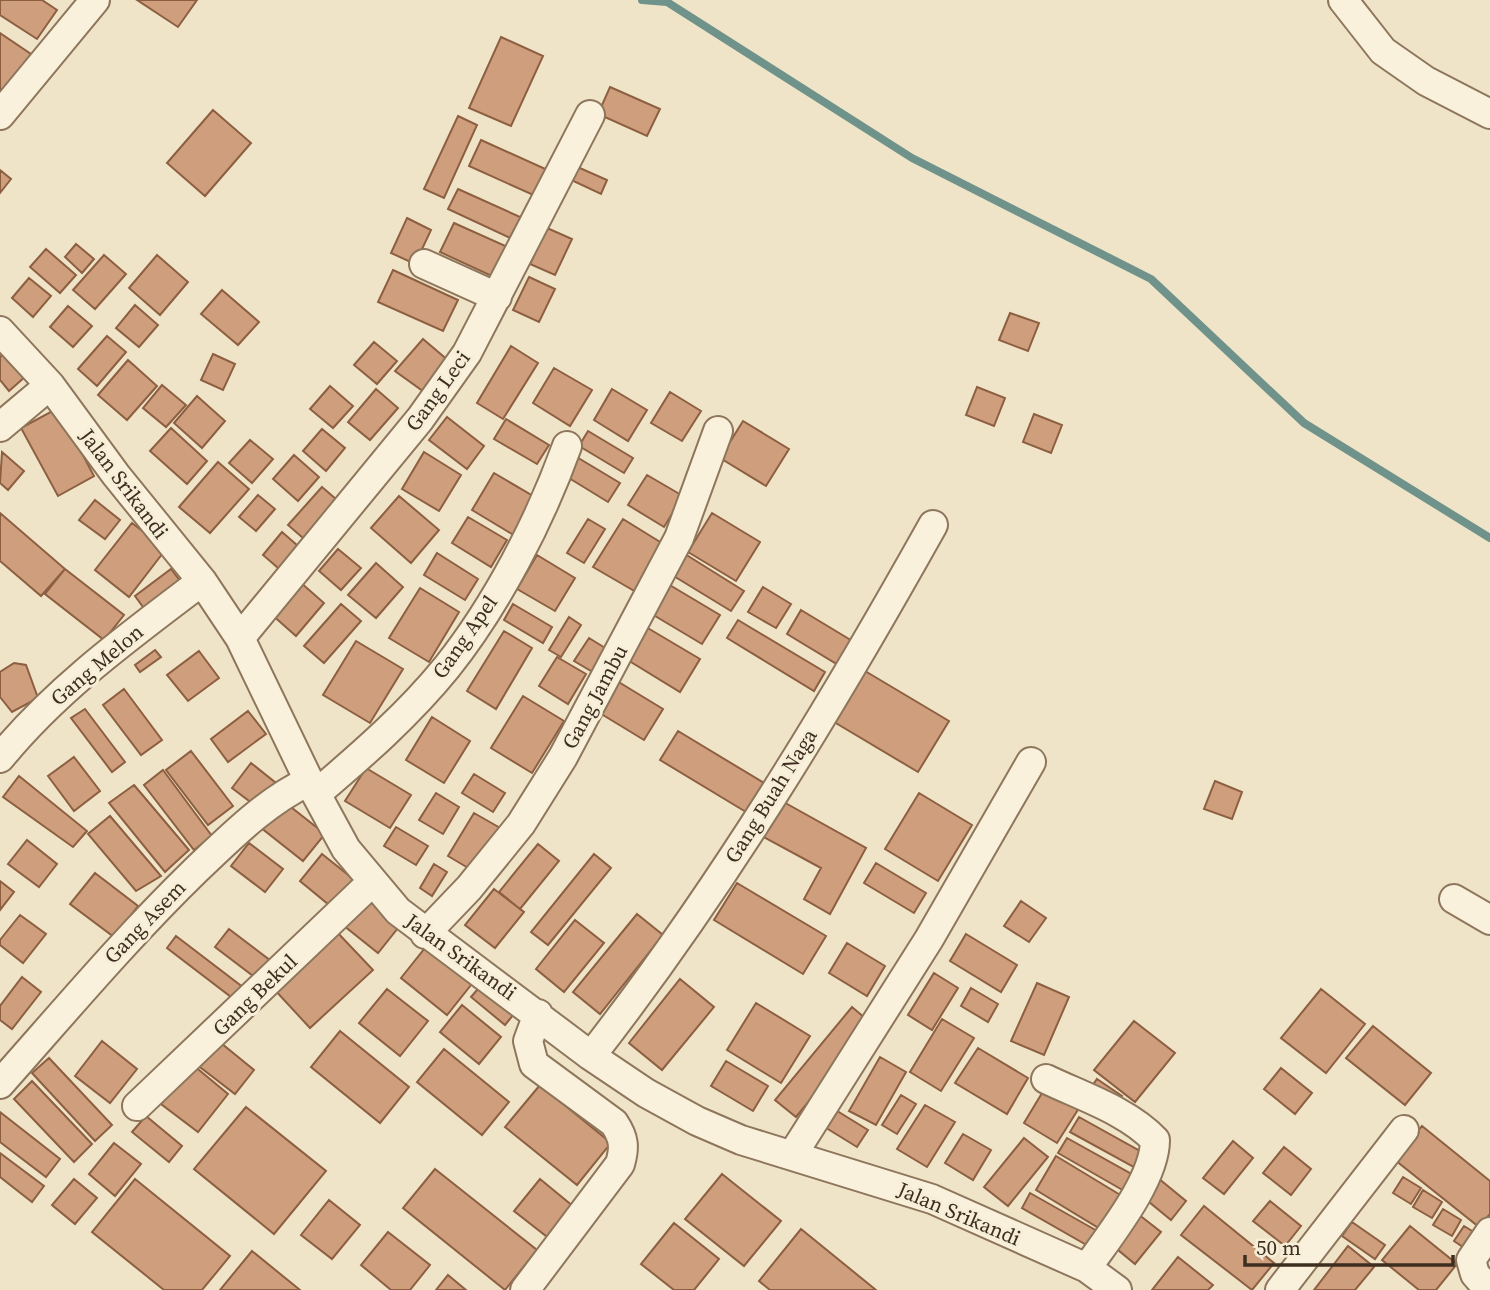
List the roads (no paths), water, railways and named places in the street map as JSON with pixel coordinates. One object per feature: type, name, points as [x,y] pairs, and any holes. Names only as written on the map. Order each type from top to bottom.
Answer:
[{"type":"street","points":[[1343,0],[1383,51],[1426,80],[1490,114]]},
{"type":"street","points":[[0,115],[92,1]]},
{"type":"street","name":"Gang Leci","points":[[240,638],[412,429],[471,347],[590,115]]},
{"type":"street","points":[[424,264],[497,298]]},
{"type":"street","name":"Jalan Srikandi","points":[[0,331],[50,385],[116,475],[202,581],[240,638],[313,788],[346,849],[371,883],[425,934],[592,1056],[646,1093],[697,1121],[741,1140],[932,1199],[1087,1268],[1117,1290]]},
{"type":"street","points":[[0,427],[50,385]]},
{"type":"street","name":"Gang Jambu","points":[[425,934],[469,888],[521,824],[563,757],[679,538],[718,431]]},
{"type":"street","name":"Gang Apel","points":[[313,788],[381,737],[448,666],[514,563],[540,512],[567,446]]},
{"type":"street","name":"Gang Buah Naga","points":[[592,1056],[661,966],[768,803],[933,525]]},
{"type":"street","name":"Gang Melon","points":[[0,758],[53,702],[99,661],[202,581]]},
{"type":"street","points":[[793,1154],[956,896],[1031,762]]},
{"type":"street","name":"Gang Asem","points":[[0,1084],[155,909],[247,822],[275,800],[313,788]]},
{"type":"street","name":"Gang Bekul","points":[[137,1106],[371,883]]},
{"type":"street","points":[[1454,899],[1490,920]]},
{"type":"street","points":[[525,1290],[620,1164],[625,1149],[622,1135],[614,1123],[534,1063],[528,1041],[538,1014]]},
{"type":"street","points":[[1046,1079],[1113,1112],[1147,1132],[1155,1140],[1155,1150],[1147,1170],[1123,1216],[1087,1268]]},
{"type":"street","points":[[1280,1290],[1404,1130]]},
{"type":"street","points":[[1489,1290],[1475,1274],[1471,1260],[1490,1232]]},
{"type":"waterway","points":[[642,0],[667,2],[912,158],[1151,279],[1304,423],[1490,538]]}]
